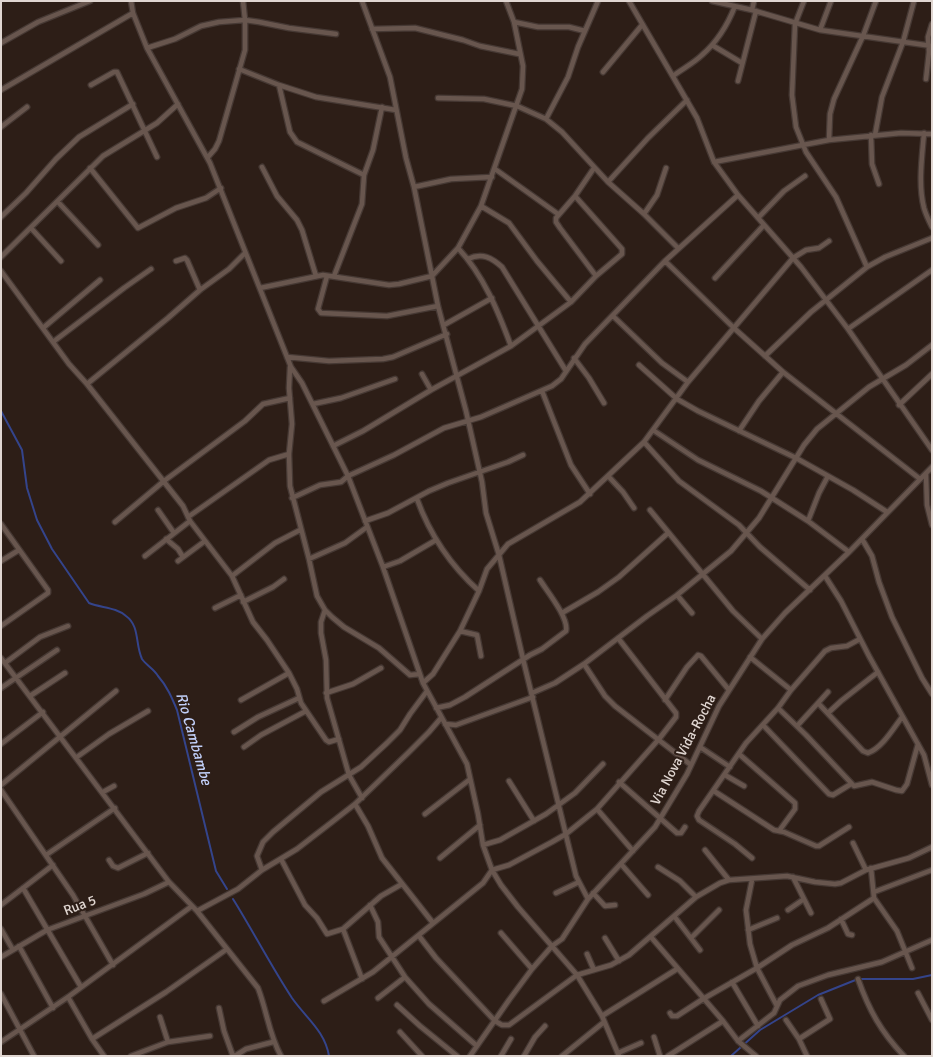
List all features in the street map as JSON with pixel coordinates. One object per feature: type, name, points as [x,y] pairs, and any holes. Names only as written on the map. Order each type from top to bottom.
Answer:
[{"type":"street","points":[[1,43],[38,22],[90,1]]},
{"type":"street","points":[[130,1],[133,14],[147,48],[208,157],[290,367],[302,383],[348,476],[383,567],[420,674],[441,718],[467,764],[483,845],[492,870],[518,907],[577,975],[602,1016],[618,1054],[641,1043]]},
{"type":"street","points":[[208,157],[219,141],[245,50],[246,20],[243,1]]},
{"type":"street","points":[[362,1],[390,78],[438,306],[458,376],[479,471],[486,513],[499,555],[566,834],[579,882],[588,899]]},
{"type":"street","points":[[260,288],[316,276],[334,276],[389,285],[399,284],[432,276],[458,248],[481,206],[517,106],[524,78],[514,22],[506,1]]},
{"type":"street","points":[[546,119],[568,77],[578,47],[598,1]]},
{"type":"street","points":[[629,1],[697,118],[714,162],[738,195],[802,267],[848,329],[932,450]]},
{"type":"street","points":[[712,1],[754,10],[795,24],[820,30],[930,46]]},
{"type":"street","points":[[738,81],[754,10],[754,1]]},
{"type":"street","points":[[804,1],[795,24],[792,95],[796,127],[806,152],[836,197],[867,267]]},
{"type":"street","points":[[820,30],[831,1]]},
{"type":"street","points":[[829,140],[830,114],[834,99],[863,36],[876,1]]},
{"type":"street","points":[[879,184],[872,164],[873,135],[882,97],[903,42],[914,1]]},
{"type":"street","points":[[673,76],[702,56],[712,45],[728,23],[735,6]]},
{"type":"street","points":[[1,90],[133,14]]},
{"type":"street","points":[[147,48],[175,39],[208,24],[246,20],[336,34]]},
{"type":"street","points":[[514,22],[538,27],[569,27],[585,31]]},
{"type":"street","points":[[926,79],[932,24]]},
{"type":"street","points":[[603,72],[642,25]]},
{"type":"street","points":[[372,29],[415,28],[480,46],[519,54]]},
{"type":"street","points":[[712,45],[742,63]]},
{"type":"street","points":[[239,69],[316,97],[396,110]]},
{"type":"street","points":[[91,85],[117,72],[157,157]]},
{"type":"street","points":[[280,85],[290,132],[297,142],[364,175]]},
{"type":"street","points":[[438,98],[476,98],[517,106],[546,119],[562,132],[594,168],[678,248]]},
{"type":"street","points":[[608,182],[648,138],[687,100]]},
{"type":"street","points":[[1,217],[26,193],[66,148],[79,137],[133,104]]},
{"type":"street","points":[[1,257],[110,150],[157,123],[178,104]]},
{"type":"street","points":[[1,127],[27,107]]},
{"type":"street","points":[[334,276],[362,204],[364,175],[373,150],[382,107]]},
{"type":"street","points":[[924,133],[921,171],[922,194],[924,209],[932,227]]},
{"type":"street","points":[[714,162],[829,140],[873,135],[932,134]]},
{"type":"street","points":[[262,167],[277,196],[297,220],[302,230],[316,276]]},
{"type":"street","points":[[90,168],[138,228],[176,208],[206,198],[221,188]]},
{"type":"street","points":[[594,168],[575,196],[558,214],[556,222],[596,276]]},
{"type":"street","points":[[644,214],[657,195],[666,168]]},
{"type":"street","points":[[495,169],[558,214]]},
{"type":"street","points":[[758,218],[784,191],[805,176]]},
{"type":"street","points":[[414,187],[451,179],[492,177]]},
{"type":"street","points":[[292,498],[325,483],[341,482],[348,476],[394,455],[444,428],[468,421],[552,386],[561,379],[585,344],[665,261],[738,195]]},
{"type":"street","points":[[333,446],[386,418],[431,390],[511,346],[572,302],[596,276],[622,254],[622,249],[575,196]]},
{"type":"street","points":[[58,202],[98,245]]},
{"type":"street","points":[[481,206],[509,223],[537,261],[572,302]]},
{"type":"street","points":[[715,278],[764,225]]},
{"type":"street","points":[[31,228],[61,261]]},
{"type":"street","points":[[765,356],[789,332],[867,267],[932,238]]},
{"type":"street","points":[[424,683],[433,674],[460,631],[487,569],[499,555],[511,542],[572,508],[609,476],[644,442],[688,382],[735,329],[768,286],[783,272],[793,258],[806,250],[819,248],[829,241]]},
{"type":"street","points":[[458,248],[468,259],[492,298],[511,346]]},
{"type":"street","points":[[87,384],[245,253]]},
{"type":"street","points":[[468,259],[480,255],[494,260],[502,267],[566,371]]},
{"type":"street","points":[[176,261],[185,258],[187,260],[200,290]]},
{"type":"street","points":[[665,261],[735,329],[783,372],[920,479]]},
{"type":"street","points":[[53,342],[151,269]]},
{"type":"street","points":[[848,329],[932,270]]},
{"type":"street","points":[[1,272],[69,364],[87,384],[183,506],[189,519],[204,541],[232,576],[253,622],[289,673],[299,698],[327,742],[339,739]]},
{"type":"street","points":[[327,276],[318,309],[321,313],[387,316],[438,306]]},
{"type":"street","points":[[43,328],[100,280]]},
{"type":"street","points":[[444,325],[492,298]]},
{"type":"street","points":[[613,316],[662,363],[688,382]]},
{"type":"street","points":[[287,358],[329,361],[383,359],[393,357],[447,334]]},
{"type":"street","points":[[445,724],[456,725],[533,695],[555,683],[584,664],[677,595],[731,551],[747,533],[772,498],[810,437],[869,387],[932,345]]},
{"type":"street","points":[[574,358],[589,378],[604,404]]},
{"type":"street","points":[[639,365],[677,398],[739,431],[796,458],[870,500],[887,512]]},
{"type":"street","points":[[290,367],[292,424],[289,471],[292,498],[309,559],[316,596],[325,610],[344,627],[379,648],[410,675],[420,674]]},
{"type":"street","points":[[739,431],[783,372]]},
{"type":"street","points":[[422,374],[431,390]]},
{"type":"street","points":[[899,405],[932,374]]},
{"type":"street","points":[[313,404],[341,398],[395,379]]},
{"type":"street","points":[[542,391],[572,465],[590,494]]},
{"type":"street","points":[[115,522],[164,481],[245,421],[263,404],[290,398]]},
{"type":"street","points":[[653,430],[698,460],[772,498],[808,521],[849,552]]},
{"type":"street","points":[[644,442],[679,481],[747,533],[760,547],[810,590]]},
{"type":"street","points":[[145,556],[189,519],[269,460],[289,454]]},
{"type":"street","points":[[365,521],[388,513],[429,492],[479,471],[523,455]]},
{"type":"street","name":"Via Nova Vida-Rocha","points":[[470,1056],[532,969],[552,946],[562,939],[588,899],[622,864],[660,819],[676,794],[708,727],[762,639],[932,467]]},
{"type":"street","points":[[926,474],[927,505],[932,525]]},
{"type":"street","points":[[609,476],[634,508]]},
{"type":"street","points":[[808,521],[828,476]]},
{"type":"street","points":[[417,498],[436,540],[456,568],[479,591]]},
{"type":"street","points":[[158,510],[174,533]]},
{"type":"street","points":[[650,510],[733,610],[762,639]]},
{"type":"street","points":[[1,524],[48,590],[48,593],[1,626]]},
{"type":"street","points":[[309,559],[345,543],[367,527]]},
{"type":"street","points":[[232,576],[240,572],[275,543],[300,530]]},
{"type":"street","points":[[562,613],[620,577],[668,533]]},
{"type":"street","points":[[166,539],[178,549],[183,557]]},
{"type":"street","points":[[862,539],[872,556],[892,617],[932,694]]},
{"type":"street","points":[[383,567],[400,562],[436,540]]},
{"type":"street","points":[[178,561],[204,541]]},
{"type":"street","points":[[1,561],[19,550]]},
{"type":"street","points":[[825,576],[841,601],[924,755],[932,785]]},
{"type":"street","points":[[244,602],[265,592],[284,579]]},
{"type":"street","points":[[436,708],[450,705],[542,649],[566,631],[567,626],[562,613],[540,580]]},
{"type":"street","points":[[216,608],[241,595]]},
{"type":"street","points":[[677,595],[692,613]]},
{"type":"street","points":[[325,610],[322,616],[321,633],[326,660],[326,693],[349,775],[362,798]]},
{"type":"street","points":[[5,663],[40,637],[68,626]]},
{"type":"street","points":[[460,631],[478,635],[481,656]]},
{"type":"street","points":[[324,1000],[392,958],[483,883],[492,870],[509,865],[566,834],[597,809],[659,739],[677,715],[618,638]]},
{"type":"street","points":[[752,858],[699,820],[697,816],[699,811],[739,754],[791,690],[828,649],[847,646],[860,639]]},
{"type":"street","points":[[1,688],[57,650]]},
{"type":"street","points":[[665,700],[686,667],[698,655],[701,656],[729,690]]},
{"type":"street","points":[[750,657],[791,690]]},
{"type":"street","points":[[1,658],[170,882],[197,911],[258,988],[273,1042],[281,1056]]},
{"type":"street","points":[[584,664],[605,696],[614,706],[691,765]]},
{"type":"street","points":[[326,693],[353,684],[381,668]]},
{"type":"street","points":[[828,713],[878,672]]},
{"type":"street","points":[[30,696],[65,673]]},
{"type":"street","points":[[240,700],[289,673]]},
{"type":"street","points":[[1,786],[116,691]]},
{"type":"street","points":[[262,870],[257,856],[263,842],[321,792],[361,767],[400,730],[428,691]]},
{"type":"street","points":[[797,726],[828,692]]},
{"type":"street","points":[[234,732],[258,717],[299,698]]},
{"type":"street","points":[[818,703],[863,751],[868,753],[872,752],[902,717]]},
{"type":"street","points":[[778,708],[856,787],[872,782],[896,790],[902,790],[907,784],[918,744]]},
{"type":"street","points":[[244,747],[261,735],[306,710]]},
{"type":"street","points":[[77,757],[112,732],[148,711]]},
{"type":"street","points":[[1,744],[43,712]]},
{"type":"street","points":[[197,911],[238,889],[262,870],[297,849],[355,804],[441,718]]},
{"type":"street","points":[[763,725],[829,794],[833,795],[851,784]]},
{"type":"street","points":[[700,747],[730,768]]},
{"type":"street","points":[[739,754],[795,803],[795,809],[779,831]]},
{"type":"street","points":[[483,845],[500,840],[560,805],[603,764]]},
{"type":"street","points":[[725,775],[744,786]]},
{"type":"street","points":[[425,814],[469,780]]},
{"type":"street","points":[[509,781],[534,821]]},
{"type":"street","points":[[619,782],[677,833],[681,833],[685,827]]},
{"type":"street","points":[[103,792],[114,786]]},
{"type":"street","points":[[1,790],[53,865],[85,915],[113,965]]},
{"type":"street","points":[[714,791],[774,830],[810,844],[819,846],[849,828]]},
{"type":"street","points":[[355,804],[368,826],[382,858],[433,923]]},
{"type":"street","points":[[46,855],[115,808]]},
{"type":"street","points":[[597,809],[633,851]]},
{"type":"street","points":[[440,858],[480,825]]},
{"type":"street","points":[[853,842],[866,870]]},
{"type":"street","points":[[419,936],[436,958],[495,1021],[506,1026],[577,975],[619,961],[629,955],[696,897],[720,883],[729,880],[794,877],[835,884],[841,883],[866,870],[909,858],[932,848]]},
{"type":"street","points":[[705,850],[729,880]]},
{"type":"street","points":[[110,860],[113,866],[118,868],[148,853]]},
{"type":"street","points":[[282,859],[305,905],[317,918],[327,934],[343,929],[370,904],[402,884]]},
{"type":"street","points":[[622,864],[648,895]]},
{"type":"street","points":[[1,905],[53,865]]},
{"type":"street","points":[[658,866],[680,881],[696,897]]},
{"type":"street","points":[[872,868],[874,898],[897,931],[912,968]]},
{"type":"street","points":[[874,892],[932,870]]},
{"type":"street","points":[[794,877],[812,913]]},
{"type":"street","points":[[752,880],[747,902],[751,952],[757,968],[777,1006]]},
{"type":"street","name":"Rua 5","points":[[1,957],[47,930],[144,894],[170,882]]},
{"type":"street","points":[[556,893],[579,882]]},
{"type":"street","points":[[23,888],[81,987]]},
{"type":"street","points":[[593,893],[605,906],[615,906]]},
{"type":"street","points":[[670,1013],[672,1016],[677,1016],[792,945],[822,931],[874,898]]},
{"type":"street","points":[[788,910],[804,899]]},
{"type":"street","points":[[370,904],[378,922],[379,937],[405,977],[429,1004],[477,1046]]},
{"type":"street","points":[[1,1042],[53,1008],[192,906]]},
{"type":"street","points":[[691,938],[719,910]]},
{"type":"street","points":[[674,916],[700,950]]},
{"type":"street","points":[[748,930],[777,918]]},
{"type":"street","points":[[841,919],[848,934],[852,935]]},
{"type":"street","points":[[1,929],[13,950]]},
{"type":"street","points":[[343,929],[362,978]]},
{"type":"street","points":[[501,933],[532,969]]},
{"type":"street","points":[[651,937],[738,1041],[756,1056]]},
{"type":"street","points":[[606,938],[619,961]]},
{"type":"street","points":[[738,1041],[774,1012],[782,998],[804,984],[828,975],[882,962],[932,940]]},
{"type":"street","points":[[19,946],[53,1008]]},
{"type":"street","points":[[92,1039],[166,992],[227,948]]},
{"type":"street","points":[[587,954],[594,970]]},
{"type":"street","points":[[602,1016],[677,969]]},
{"type":"street","points":[[378,998],[405,977]]},
{"type":"street","points":[[858,979],[867,1005],[878,1024],[904,1056]]},
{"type":"street","points":[[732,982],[758,1026]]},
{"type":"street","points":[[918,993],[932,1020]]},
{"type":"street","points":[[1,994],[34,1056]]},
{"type":"street","points":[[68,997],[104,1056]]},
{"type":"street","points":[[799,1039],[831,1018],[821,999]]},
{"type":"street","points":[[397,1005],[457,1056]]},
{"type":"street","points":[[219,1008],[224,1031],[234,1056],[246,1049],[273,1042]]},
{"type":"street","points":[[160,1017],[168,1042]]},
{"type":"street","points":[[786,1020],[799,1039],[807,1056]]},
{"type":"street","points":[[668,1056],[723,1021]]},
{"type":"street","points":[[562,1056],[604,1022]]},
{"type":"street","points":[[524,1056],[544,1026]]},
{"type":"street","points":[[400,1032],[422,1056]]},
{"type":"street","points":[[130,1056],[168,1042],[210,1036]]},
{"type":"street","points":[[654,1037],[660,1056]]},
{"type":"street","points":[[501,1056],[512,1038]]},
{"type":"waterway","name":"Rio Cambambe","points":[[1,411],[22,450],[27,488],[37,520],[52,549],[89,603],[118,611],[130,620],[135,630],[142,659],[164,684],[171,697],[177,710],[216,871],[227,889]]},
{"type":"waterway","name":"Rio Cambambe","points":[[233,899],[292,998],[319,1032],[327,1047],[329,1056]]},
{"type":"waterway","points":[[731,1056],[760,1030],[818,995],[858,979],[913,979],[932,975]]}]
